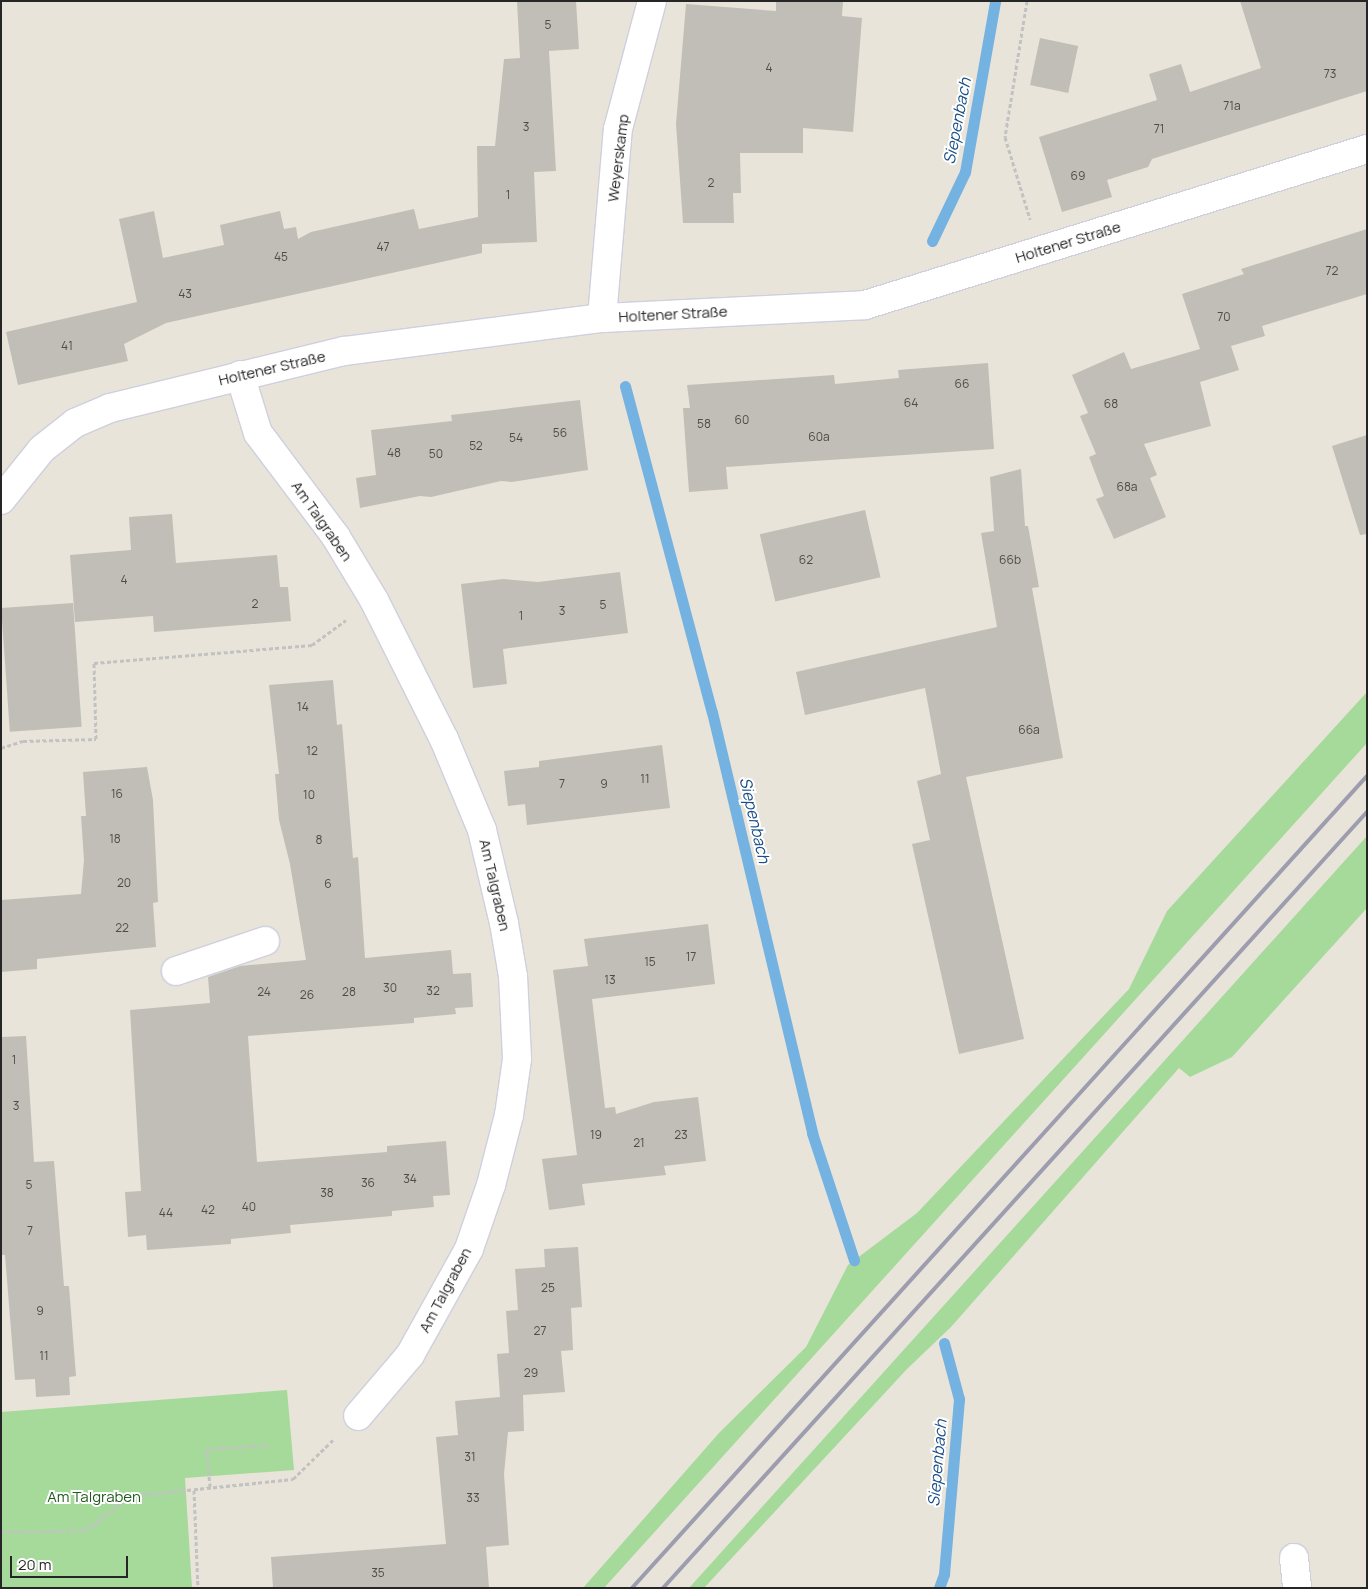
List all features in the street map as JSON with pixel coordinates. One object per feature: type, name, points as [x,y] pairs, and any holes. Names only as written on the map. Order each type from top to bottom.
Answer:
[{"type":"street","name":"Weyerskamp","points":[[602,318],[618,129],[652,1]]},
{"type":"street","name":"Holtener Straße","points":[[1,500],[42,449],[75,423],[110,408],[344,351],[602,318],[865,305],[1367,149]]},
{"type":"street","name":"Am Talgraben","points":[[240,375],[258,434],[336,537],[374,600],[444,739],[482,830],[504,923],[513,976],[517,1059],[503,1141],[469,1249],[410,1355],[358,1416]]},
{"type":"street","points":[[176,971],[266,941]]},
{"type":"street","points":[[1294,1558],[1296,1588]]},
{"type":"path","points":[[1027,1],[1005,137],[1040,250]]},
{"type":"path","points":[[1,748],[23,741],[96,739],[94,663],[312,645],[374,600]]},
{"type":"path","points":[[1,1532],[86,1530],[130,1496],[293,1479],[358,1416]]},
{"type":"path","points":[[210,1488],[208,1449],[268,1445]]},
{"type":"path","points":[[194,1490],[198,1588]]},
{"type":"green space","points":[[1367,692],[1367,743],[604,1588],[583,1588],[719,1433],[806,1347],[848,1265],[917,1213],[1129,989],[1167,911]]},
{"type":"green space","points":[[1367,836],[1367,908],[1232,1057],[1190,1077],[1179,1068],[951,1327],[907,1369],[704,1588],[689,1588]]},
{"type":"green space","name":"Am Talgraben","points":[[287,1390],[294,1470],[185,1478],[192,1588],[1,1588],[1,1412]]},
{"type":"building","points":[[517,1],[576,1],[579,49],[549,51],[556,171],[534,172],[537,242],[482,244],[482,253],[166,323],[124,344],[128,361],[18,385],[6,332],[137,302],[119,219],[154,211],[163,258],[224,245],[220,225],[280,211],[284,229],[296,227],[298,239],[311,232],[414,209],[419,229],[478,217],[477,146],[495,146],[504,59],[520,58]]},
{"type":"building","points":[[776,1],[843,1],[842,16],[862,18],[853,132],[803,128],[803,153],[740,153],[741,193],[733,193],[734,223],[683,223],[676,124],[686,4],[776,11]]},
{"type":"building","points":[[1240,1],[1367,1],[1367,91],[1152,159],[1148,167],[1107,180],[1112,197],[1062,212],[1039,137],[1157,100],[1149,74],[1181,64],[1190,92],[1261,68]]},
{"type":"building","points":[[1040,38],[1078,46],[1068,93],[1030,85]]},
{"type":"building","points":[[1367,229],[1367,294],[1262,326],[1265,336],[1231,346],[1239,370],[1200,382],[1211,426],[1144,444],[1157,475],[1150,478],[1166,517],[1114,539],[1096,499],[1104,496],[1089,457],[1096,454],[1080,416],[1088,413],[1072,375],[1124,352],[1131,369],[1200,349],[1182,294],[1244,274],[1241,269]]},
{"type":"building","points":[[988,363],[994,449],[726,467],[728,489],[689,492],[683,408],[690,408],[687,385],[834,375],[835,384],[899,378],[898,370]]},
{"type":"building","points":[[580,400],[588,470],[512,482],[501,481],[431,497],[420,496],[360,508],[356,478],[376,475],[371,430],[452,421],[451,415]]},
{"type":"building","points":[[1367,435],[1367,534],[1360,535],[1332,446]]},
{"type":"building","points":[[1021,469],[1025,526],[1028,526],[1039,587],[1032,588],[1063,758],[966,777],[1024,1039],[959,1054],[912,844],[930,840],[917,781],[941,774],[925,688],[805,715],[796,672],[997,627],[981,533],[994,531],[990,477]]},
{"type":"building","points":[[865,510],[881,577],[775,602],[760,534]]},
{"type":"building","points":[[172,514],[176,563],[277,555],[280,587],[288,587],[291,621],[154,632],[153,616],[75,622],[70,555],[131,550],[129,517]]},
{"type":"building","points":[[620,572],[628,633],[503,649],[507,684],[473,688],[461,584],[503,579],[538,582]]},
{"type":"building","points":[[73,603],[82,727],[10,732],[1,608]]},
{"type":"building","points":[[333,680],[337,725],[342,724],[353,858],[358,857],[365,958],[451,950],[453,974],[471,973],[473,1007],[455,1008],[456,1014],[414,1018],[414,1023],[248,1036],[257,1162],[387,1152],[387,1146],[446,1141],[450,1195],[433,1196],[434,1207],[392,1211],[392,1216],[290,1225],[291,1233],[231,1239],[231,1244],[147,1250],[146,1235],[128,1237],[125,1192],[141,1191],[130,1010],[210,1003],[208,977],[240,966],[306,960],[290,864],[279,820],[275,774],[279,774],[269,685]]},
{"type":"building","points":[[662,745],[670,808],[527,825],[525,804],[508,806],[504,771],[539,767],[539,761]]},
{"type":"building","points":[[147,767],[153,800],[158,902],[153,903],[156,947],[37,959],[37,969],[1,972],[1,900],[81,894],[84,860],[81,816],[86,816],[83,772]]},
{"type":"building","points":[[708,924],[715,984],[592,999],[605,1108],[615,1107],[616,1114],[654,1102],[698,1097],[706,1161],[664,1166],[666,1175],[582,1184],[585,1205],[549,1210],[542,1159],[577,1155],[553,970],[588,966],[584,939]]},
{"type":"building","points":[[26,1036],[34,1162],[54,1161],[64,1286],[69,1286],[76,1376],[69,1377],[70,1395],[36,1397],[35,1379],[15,1380],[5,1255],[1,1255],[1,1037]]},
{"type":"building","points":[[578,1247],[582,1307],[571,1308],[573,1350],[561,1351],[565,1392],[523,1395],[524,1431],[508,1432],[504,1474],[509,1545],[486,1547],[489,1588],[273,1588],[271,1557],[446,1544],[436,1437],[458,1435],[455,1401],[500,1397],[497,1354],[509,1353],[506,1311],[518,1310],[515,1269],[545,1267],[544,1249]]},
{"type":"waterway","name":"Siepenbach","points":[[932,241],[965,172],[995,1]]},
{"type":"waterway","name":"Siepenbach","points":[[625,386],[712,712],[812,1133],[854,1260]]},
{"type":"waterway","name":"Siepenbach","points":[[939,1588],[944,1574],[959,1399],[944,1343]]},
{"type":"railway","points":[[632,1588],[1367,776]]},
{"type":"railway","points":[[663,1588],[1367,812]]}]
